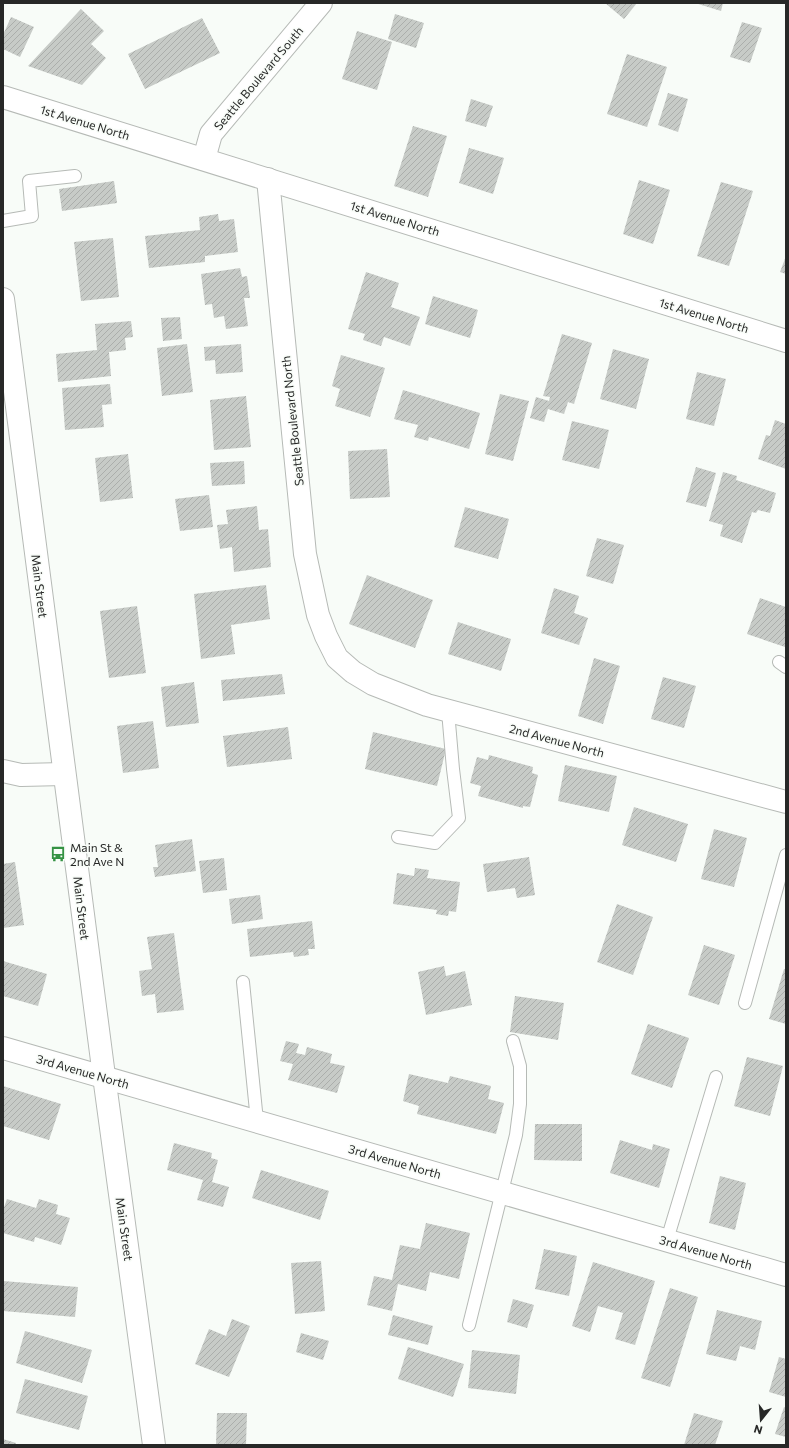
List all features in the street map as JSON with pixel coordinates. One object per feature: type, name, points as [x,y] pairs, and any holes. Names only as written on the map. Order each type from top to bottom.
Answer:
[{"type":"street","name":"Seattle Boulevard South","points":[[204,158],[211,134],[321,3]]},
{"type":"street","name":"1st Avenue North","points":[[3,97],[204,158],[786,341]]},
{"type":"street","name":"Seattle Boulevard North","points":[[268,179],[305,554],[318,615],[337,658]]},
{"type":"street","name":"Main Street","points":[[3,299],[8,386],[64,774],[154,1445]]},
{"type":"street","name":"2nd Avenue North","points":[[337,658],[353,672],[372,684],[427,705],[786,802]]},
{"type":"street","points":[[3,771],[22,775],[64,774]]},
{"type":"street","name":"3rd Avenue North","points":[[3,1048],[104,1076],[786,1275]]},
{"type":"lane","points":[[3,221],[32,216],[29,181],[75,176]]},
{"type":"lane","points":[[398,837],[436,843],[459,818],[448,710]]},
{"type":"lane","points":[[745,1003],[786,855]]},
{"type":"lane","points":[[243,982],[257,1121]]},
{"type":"lane","points":[[469,1325],[516,1135],[520,1104],[520,1066],[513,1041]]},
{"type":"lane","points":[[667,1240],[716,1077]]},
{"type":"building","points":[[605,3],[637,3],[624,19]]},
{"type":"building","points":[[695,3],[723,3],[721,11]]},
{"type":"building","points":[[81,9],[104,31],[91,44],[106,58],[82,85],[28,66]]},
{"type":"building","points":[[395,14],[424,23],[416,48],[388,39]]},
{"type":"building","points":[[11,17],[34,27],[20,57],[3,49],[3,35]]},
{"type":"building","points":[[202,18],[220,53],[145,89],[128,54]]},
{"type":"building","points":[[742,22],[762,28],[750,63],[730,57]]},
{"type":"building","points":[[357,31],[392,42],[377,90],[342,79]]},
{"type":"building","points":[[627,54],[667,67],[647,127],[607,114]]},
{"type":"building","points":[[668,93],[688,99],[678,132],[658,125]]},
{"type":"building","points":[[471,99],[493,106],[486,127],[465,121]]},
{"type":"building","points":[[413,126],[447,136],[428,197],[394,186]]},
{"type":"building","points":[[469,148],[504,158],[493,194],[459,183]]},
{"type":"building","points":[[639,180],[670,190],[653,244],[623,234]]},
{"type":"building","points":[[114,181],[117,203],[62,211],[59,189]]},
{"type":"building","points":[[721,182],[753,191],[729,266],[697,256]]},
{"type":"building","points":[[218,214],[219,221],[234,219],[238,252],[205,256],[205,262],[149,268],[145,236],[200,230],[199,217]]},
{"type":"building","points":[[113,238],[119,297],[81,301],[74,242]]},
{"type":"building","points":[[786,256],[786,274],[780,272]]},
{"type":"building","points":[[240,268],[242,277],[247,276],[250,298],[244,298],[248,326],[226,329],[224,316],[214,318],[212,304],[205,305],[201,274]]},
{"type":"building","points":[[366,272],[399,283],[391,307],[420,317],[410,346],[384,337],[381,346],[363,340],[365,334],[348,329]]},
{"type":"building","points":[[433,296],[478,310],[470,338],[425,324]]},
{"type":"building","points":[[180,317],[182,339],[163,341],[161,318]]},
{"type":"building","points":[[131,321],[133,337],[125,338],[126,350],[109,352],[111,376],[58,382],[56,354],[97,350],[95,324]]},
{"type":"building","points":[[562,334],[592,343],[574,404],[568,402],[564,414],[548,409],[544,422],[530,418],[536,397],[549,401],[550,397],[543,396]]},
{"type":"building","points":[[187,344],[193,392],[162,396],[157,348]]},
{"type":"building","points":[[241,344],[243,372],[216,374],[215,360],[205,361],[204,347]]},
{"type":"building","points":[[613,349],[649,359],[636,409],[600,399]]},
{"type":"building","points":[[341,355],[385,368],[370,417],[335,406],[340,389],[332,386]]},
{"type":"building","points":[[697,372],[726,379],[714,426],[686,419]]},
{"type":"building","points":[[110,384],[112,404],[102,405],[104,427],[65,430],[62,388]]},
{"type":"building","points":[[403,390],[480,413],[469,449],[429,437],[428,441],[414,437],[418,425],[394,419]]},
{"type":"building","points":[[500,394],[529,401],[513,461],[485,454]]},
{"type":"building","points":[[246,396],[251,447],[214,450],[210,400]]},
{"type":"building","points":[[775,420],[786,424],[786,469],[758,459],[766,435],[770,436]]},
{"type":"building","points":[[572,421],[609,430],[599,469],[562,460]]},
{"type":"building","points":[[387,449],[390,497],[350,499],[348,451]]},
{"type":"building","points":[[128,454],[133,498],[100,502],[95,458]]},
{"type":"building","points":[[244,461],[245,484],[212,486],[210,463]]},
{"type":"building","points":[[696,467],[716,473],[706,507],[686,502]]},
{"type":"building","points":[[723,472],[737,476],[736,480],[776,493],[770,513],[758,510],[756,513],[752,512],[742,543],[720,536],[723,525],[709,521]]},
{"type":"building","points":[[209,495],[213,527],[180,531],[175,499]]},
{"type":"building","points":[[257,506],[259,530],[268,529],[271,567],[234,572],[232,547],[220,549],[217,525],[228,524],[226,510]]},
{"type":"building","points":[[465,507],[509,519],[498,559],[454,547]]},
{"type":"building","points":[[597,538],[624,545],[613,584],[586,576]]},
{"type":"building","points":[[367,575],[433,600],[415,648],[349,624]]},
{"type":"building","points":[[266,585],[270,619],[231,625],[235,654],[201,659],[194,594]]},
{"type":"building","points":[[554,588],[579,596],[574,613],[588,618],[579,645],[541,633]]},
{"type":"building","points":[[760,598],[786,607],[785,647],[747,634]]},
{"type":"building","points":[[137,606],[146,673],[109,678],[100,611]]},
{"type":"building","points":[[458,622],[511,639],[501,671],[448,654]]},
{"type":"building","points":[[594,658],[620,666],[603,724],[578,716]]},
{"type":"building","points":[[282,674],[285,694],[223,701],[221,680]]},
{"type":"building","points":[[663,677],[696,686],[684,728],[651,719]]},
{"type":"building","points":[[194,682],[199,723],[166,727],[161,687]]},
{"type":"building","points":[[153,721],[159,768],[123,773],[117,726]]},
{"type":"building","points":[[288,727],[292,759],[227,767],[223,736]]},
{"type":"building","points":[[373,732],[446,749],[437,786],[365,769]]},
{"type":"building","points":[[489,755],[533,767],[532,773],[538,775],[530,807],[523,806],[523,808],[478,796],[481,786],[470,783],[477,757],[488,760]]},
{"type":"building","points":[[565,765],[617,776],[609,812],[558,801]]},
{"type":"building","points":[[634,807],[688,824],[676,862],[622,845]]},
{"type":"building","points":[[714,829],[747,838],[734,887],[701,879]]},
{"type":"building","points":[[192,839],[196,871],[155,877],[153,867],[158,867],[155,845]]},
{"type":"building","points":[[529,857],[535,895],[517,898],[515,888],[487,892],[483,864]]},
{"type":"building","points":[[224,858],[227,890],[203,893],[199,861]]},
{"type":"building","points":[[15,862],[24,925],[3,928],[3,864]]},
{"type":"building","points":[[415,868],[429,870],[427,878],[460,882],[456,912],[449,911],[448,916],[436,914],[437,910],[393,904],[397,873],[414,876]]},
{"type":"building","points":[[260,895],[263,919],[232,924],[229,899]]},
{"type":"building","points":[[617,904],[653,917],[633,975],[597,962]]},
{"type":"building","points":[[312,921],[315,949],[308,949],[309,955],[294,957],[293,952],[250,957],[247,929]]},
{"type":"building","points":[[174,933],[184,1010],[157,1013],[155,994],[142,996],[139,971],[152,969],[147,937]]},
{"type":"building","points":[[704,945],[735,955],[719,1005],[688,995]]},
{"type":"building","points":[[3,961],[47,974],[38,1006],[3,996]]},
{"type":"building","points":[[444,966],[446,976],[465,971],[472,1005],[426,1015],[418,972]]},
{"type":"building","points":[[784,969],[786,969],[786,1024],[769,1019]]},
{"type":"building","points":[[515,996],[564,1003],[558,1040],[510,1032]]},
{"type":"building","points":[[648,1024],[689,1038],[672,1088],[631,1074]]},
{"type":"building","points":[[286,1041],[299,1044],[296,1053],[305,1055],[307,1047],[332,1054],[330,1063],[345,1066],[337,1093],[288,1080],[293,1064],[280,1061]]},
{"type":"building","points":[[747,1057],[783,1066],[770,1116],[734,1106]]},
{"type":"building","points":[[409,1074],[448,1083],[450,1076],[491,1086],[488,1099],[504,1103],[496,1134],[417,1114],[419,1106],[403,1101]]},
{"type":"building","points":[[3,1086],[61,1104],[49,1140],[3,1126]]},
{"type":"building","points":[[535,1124],[582,1124],[582,1161],[534,1160]]},
{"type":"building","points":[[620,1140],[652,1150],[653,1144],[670,1149],[659,1188],[610,1173]]},
{"type":"building","points":[[174,1143],[212,1153],[211,1158],[218,1160],[212,1182],[229,1187],[223,1207],[197,1200],[203,1180],[167,1170]]},
{"type":"building","points":[[261,1170],[329,1191],[320,1220],[252,1198]]},
{"type":"building","points":[[720,1176],[746,1183],[735,1230],[709,1223]]},
{"type":"building","points":[[7,1199],[36,1208],[39,1199],[58,1205],[56,1214],[70,1218],[61,1245],[35,1237],[34,1242],[3,1233],[3,1210]]},
{"type":"building","points":[[426,1223],[470,1233],[459,1279],[430,1272],[426,1291],[398,1284],[392,1311],[367,1305],[374,1276],[392,1280],[400,1245],[420,1249]]},
{"type":"building","points":[[544,1249],[577,1256],[569,1296],[535,1289]]},
{"type":"building","points":[[321,1261],[325,1311],[295,1314],[291,1263]]},
{"type":"building","points":[[593,1262],[655,1281],[635,1345],[615,1339],[623,1313],[598,1306],[590,1332],[572,1326]]},
{"type":"building","points":[[3,1281],[78,1287],[75,1317],[3,1311]]},
{"type":"building","points":[[670,1288],[698,1297],[670,1387],[641,1378]]},
{"type":"building","points":[[513,1299],[534,1305],[527,1328],[507,1322]]},
{"type":"building","points":[[717,1310],[762,1321],[755,1350],[740,1346],[736,1361],[706,1354]]},
{"type":"building","points":[[393,1315],[433,1326],[428,1345],[388,1335]]},
{"type":"building","points":[[232,1319],[250,1326],[229,1377],[195,1364],[209,1329],[226,1336]]},
{"type":"building","points":[[25,1331],[92,1350],[82,1383],[16,1363]]},
{"type":"building","points":[[301,1333],[329,1341],[323,1360],[296,1352]]},
{"type":"building","points":[[408,1347],[464,1364],[453,1397],[398,1379]]},
{"type":"building","points":[[472,1350],[520,1355],[516,1394],[468,1388]]},
{"type":"building","points":[[779,1357],[786,1359],[786,1397],[769,1392]]},
{"type":"building","points":[[25,1379],[88,1396],[79,1430],[16,1413]]},
{"type":"building","points":[[784,1407],[786,1408],[786,1437],[775,1434]]},
{"type":"building","points":[[217,1413],[247,1413],[246,1445],[216,1445]]},
{"type":"building","points":[[694,1413],[723,1421],[715,1445],[684,1445]]},
{"type":"building","points":[[3,1439],[16,1443],[16,1445],[3,1445]]},
{"type":"place","name":"Main St & 2nd Ave N","points":[[58,854]]}]
